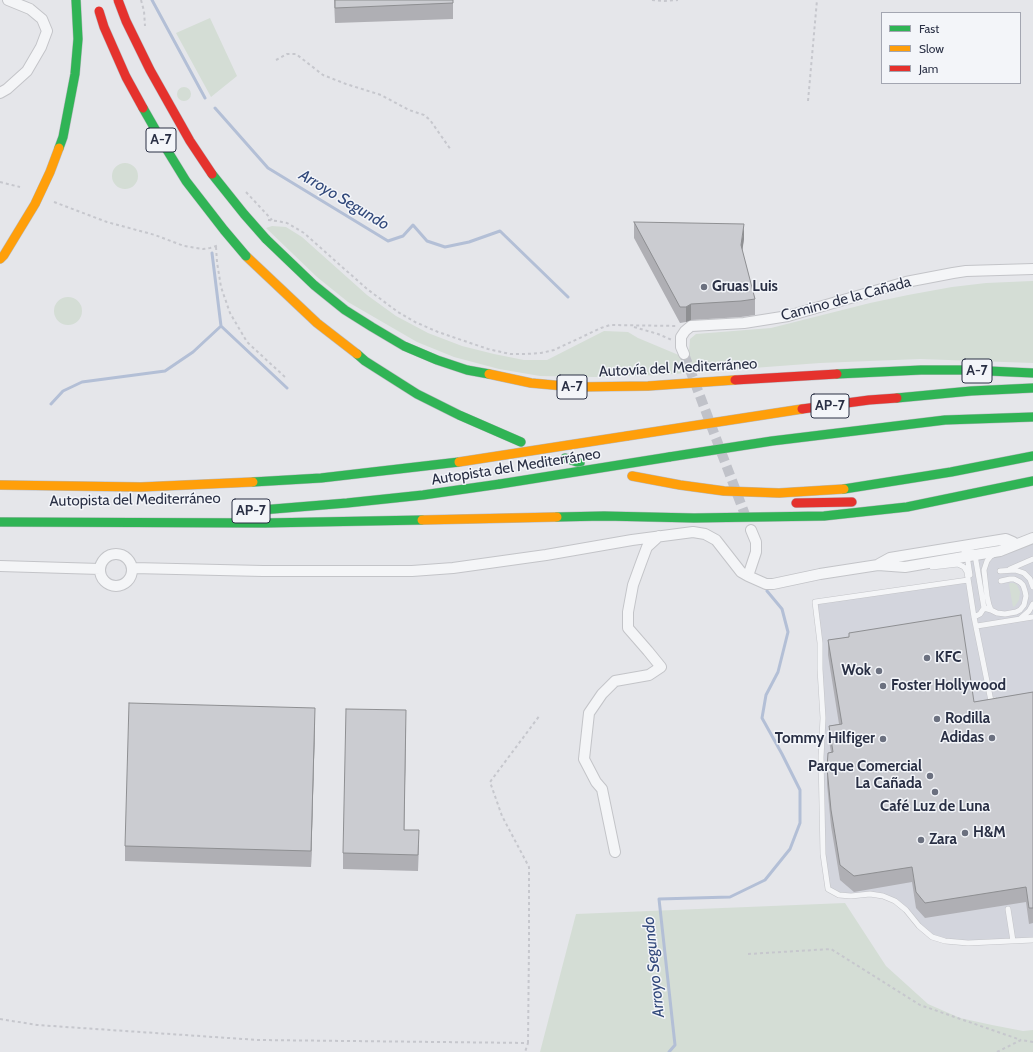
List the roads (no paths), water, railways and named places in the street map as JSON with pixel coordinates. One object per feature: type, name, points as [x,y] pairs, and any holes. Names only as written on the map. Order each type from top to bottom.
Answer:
[{"type":"highway","points":[[0,259],[4,255],[35,204],[50,172],[63,137],[75,74],[78,39],[76,0]]},
{"type":"highway","name":"A-7","points":[[96,0],[104,27],[126,77],[167,150],[186,181],[246,256],[317,323],[365,360],[417,394],[459,415],[520,442]]},
{"type":"highway","name":"Autovía del Mediterráneo","points":[[118,0],[126,21],[150,70],[190,140],[207,166],[239,208],[266,239],[314,285],[344,310],[404,346],[437,360],[467,370],[531,383],[575,387],[648,386],[832,374],[921,370],[967,370],[1033,373]]},
{"type":"highway","name":"Autopista del Mediterráneo","points":[[0,485],[141,487],[321,478],[459,462],[749,416],[869,400],[971,390],[1033,388]]},
{"type":"highway","name":"Autopista del Mediterráneo","points":[[237,512],[274,510],[408,497],[772,441],[875,428],[945,420],[1012,416],[1033,417]]},
{"type":"highway","points":[[632,476],[724,491],[779,493],[834,490],[899,481],[1033,456]]},
{"type":"highway","points":[[565,458],[580,463]]},
{"type":"highway","points":[[0,522],[117,524],[257,523],[604,516],[694,518],[824,516],[907,507],[1033,481]]},
{"type":"highway","points":[[680,485],[708,497],[735,500]]},
{"type":"highway","points":[[786,503],[807,504],[862,502]]},
{"type":"highway","name":"Autopista del Mediterráneo","points":[[0,515],[76,516],[199,514]]},
{"type":"street","points":[[0,92],[7,89],[27,71],[41,47],[47,32],[42,19],[30,9],[8,0]]},
{"type":"street","name":"Camino de la Cañada","points":[[683,352],[681,344],[682,337],[685,331],[691,326],[744,323],[788,316],[906,282],[953,273],[1033,269]]},
{"type":"street","points":[[748,576],[756,552],[756,542],[750,530]]},
{"type":"street","points":[[133,568],[263,571],[412,571],[453,568],[546,555],[658,536],[693,532],[705,534],[716,540],[741,572],[766,584],[773,584],[820,574],[878,565],[905,566],[1033,538]]},
{"type":"street","points":[[614,852],[602,789],[596,782],[584,759],[589,714],[602,694],[615,681],[649,675],[661,667],[628,628],[628,612],[633,586],[647,548],[658,536]]},
{"type":"street","points":[[894,566],[915,559],[1000,551],[1033,538]]},
{"type":"street","points":[[878,565],[890,558],[1006,539],[1013,542]]},
{"type":"street","points":[[115,553],[122,554],[129,559],[133,568],[132,577],[124,585],[114,586],[107,584],[101,577],[100,569],[103,560],[108,555],[115,553]]},
{"type":"street","points":[[0,566],[100,569]]},
{"type":"lane","points":[[991,610],[988,601],[984,570],[986,563],[991,556],[1000,551]]},
{"type":"lane","points":[[968,580],[970,574],[970,553]]},
{"type":"lane","points":[[970,553],[982,594],[984,608],[980,614],[974,617]]},
{"type":"lane","points":[[1007,570],[1033,559]]},
{"type":"lane","points":[[905,566],[927,568],[958,564],[966,569],[991,701],[999,699]]},
{"type":"lane","points":[[1000,571],[1015,570],[1024,574],[1030,579],[1033,587]]},
{"type":"lane","points":[[984,608],[1001,614],[1016,612],[1022,607],[1025,600],[1023,585],[1014,579],[1001,581]]},
{"type":"lane","points":[[968,580],[815,602],[820,643],[823,718],[821,757],[823,854],[828,889],[839,895],[851,896],[870,894],[895,900],[906,910],[919,926],[932,937],[946,941],[968,943],[1033,940]]},
{"type":"lane","points":[[982,594],[986,585]]},
{"type":"lane","points":[[1014,620],[1023,617],[1033,604]]},
{"type":"lane","points":[[976,626],[1033,617]]},
{"type":"lane","points":[[1008,909],[1013,941]]},
{"type":"waterway","name":"Arroyo Segundo","points":[[152,0],[205,98]]},
{"type":"waterway","name":"Arroyo Segundo","points":[[215,108],[268,168],[388,241],[403,236],[413,225],[427,241],[445,247],[469,242],[500,231],[568,297]]},
{"type":"waterway","points":[[51,404],[63,391],[82,382],[165,371],[193,352],[221,326],[212,253]]},
{"type":"waterway","points":[[221,326],[287,388]]},
{"type":"waterway","name":"Arroyo Segundo","points":[[669,1052],[675,1045],[659,899],[730,897],[765,880],[790,849],[800,823],[800,790],[762,718],[766,695],[778,672],[788,632],[782,609],[767,591]]},
{"type":"tunnel","points":[[684,354],[747,520]]},
{"type":"place","name":"Gruas Luis","points":[[704,287]]},
{"type":"place","name":"KFC","points":[[927,658]]},
{"type":"place","name":"Wok","points":[[879,671]]},
{"type":"place","name":"Foster Hollywood","points":[[883,686]]},
{"type":"place","name":"Rodilla","points":[[937,719]]},
{"type":"place","name":"Adidas","points":[[992,738]]},
{"type":"place","name":"Tommy Hilfiger","points":[[883,739]]},
{"type":"place","name":"Parque Comercial La Cañada","points":[[930,776]]},
{"type":"place","name":"Café Luz de Luna","points":[[935,792]]},
{"type":"place","name":"H&M","points":[[965,833]]},
{"type":"place","name":"Zara","points":[[921,840]]}]
